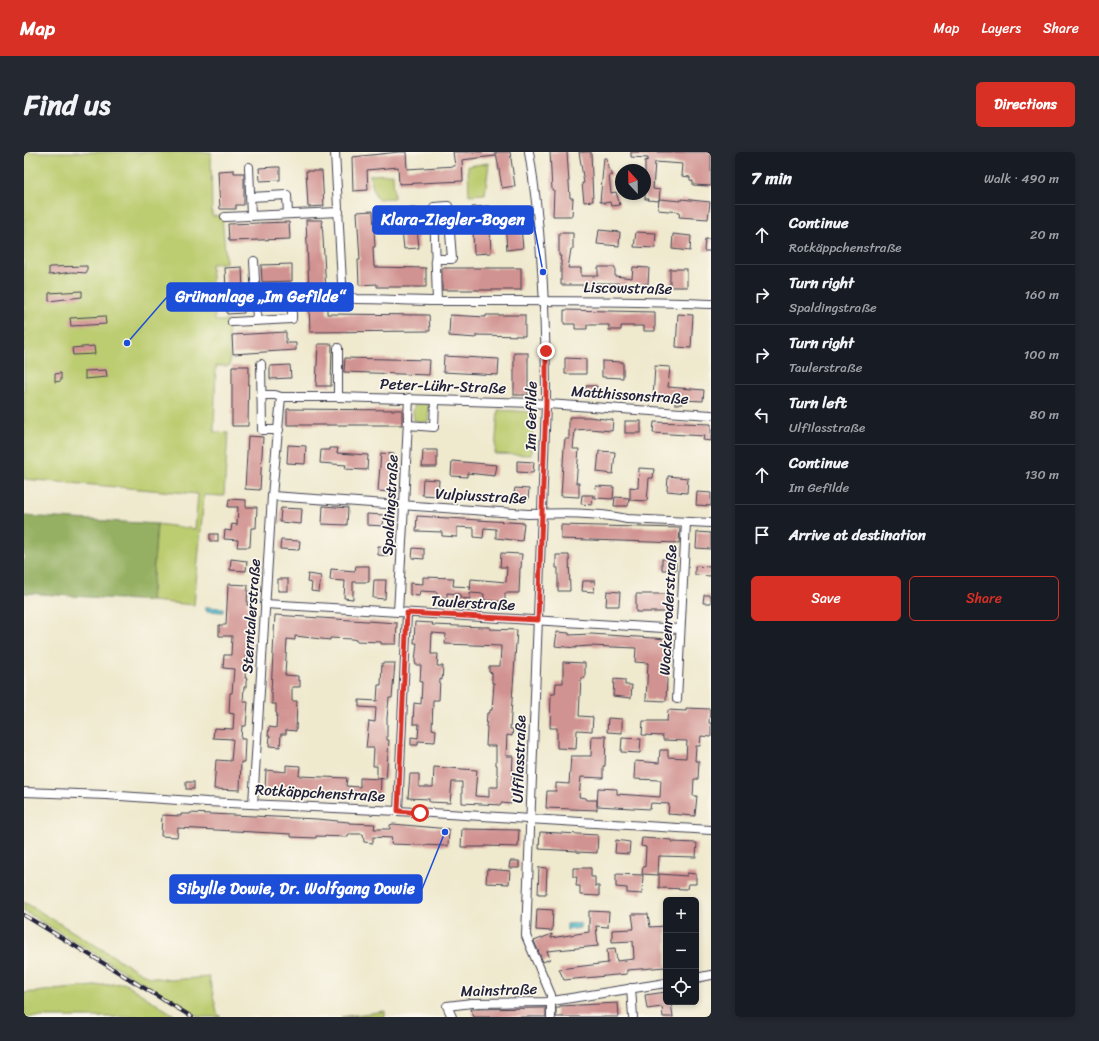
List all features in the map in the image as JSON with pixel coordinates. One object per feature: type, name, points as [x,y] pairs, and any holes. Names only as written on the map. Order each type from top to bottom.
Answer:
[{"type":"street","points":[[335,152],[342,283],[346,294]]},
{"type":"street","name":"Im Gefilde","points":[[529,152],[535,186],[539,224],[544,300],[546,404],[542,513]]},
{"type":"street","points":[[249,167],[252,216]]},
{"type":"street","points":[[251,196],[287,195],[288,214]]},
{"type":"street","points":[[435,259],[452,259],[448,206],[434,207],[435,259],[437,301]]},
{"type":"street","points":[[225,217],[339,212]]},
{"type":"street","points":[[254,262],[257,320]]},
{"type":"street","name":"Liscowstraße","points":[[256,300],[346,294],[351,298],[356,299],[437,301],[544,300],[711,304]]},
{"type":"street","points":[[232,322],[292,319],[292,298]]},
{"type":"street","points":[[338,348],[338,397]]},
{"type":"street","points":[[261,364],[262,430],[279,430]]},
{"type":"street","points":[[261,395],[275,395],[281,397]]},
{"type":"street","name":"Peter-Lühr-Straße","points":[[281,397],[409,398],[546,404]]},
{"type":"street","name":"Sterntalerstraße","points":[[253,804],[272,496],[281,397]]},
{"type":"street","name":"Spaldingstraße","points":[[398,612],[409,398]]},
{"type":"street","points":[[408,425],[434,427],[436,400]]},
{"type":"street","name":"Matthissonstraße","points":[[546,404],[711,415]]},
{"type":"street","name":"Vulpiusstraße","points":[[272,496],[404,506],[711,523]]},
{"type":"street","name":"Ulfilasstraße","points":[[542,513],[526,936],[541,969],[551,995],[551,1001]]},
{"type":"street","name":"Wackenroderstraße","points":[[677,699],[686,522]]},
{"type":"street","name":"Taulerstraße","points":[[265,604],[680,629]]},
{"type":"street","points":[[398,811],[407,613]]},
{"type":"street","name":"Rotkäppchenstraße","points":[[24,792],[398,811],[711,830]]},
{"type":"street","points":[[699,977],[711,975]]},
{"type":"street","name":"Mainstraße","points":[[452,1017],[447,1006],[472,1003],[546,1002],[663,983]]},
{"type":"street","points":[[631,988],[634,1017]]},
{"type":"street","name":"Mainstraße","points":[[551,1001],[551,1017]]},
{"type":"green space","points":[[24,152],[211,152],[212,216],[222,215],[226,263],[211,264],[215,321],[228,321],[230,366],[216,366],[214,432],[228,433],[224,496],[204,495],[194,605],[151,601],[157,524],[195,529],[198,494],[24,479]]},
{"type":"green space","points":[[489,163],[485,194],[469,195],[468,166]]},
{"type":"green space","points":[[393,174],[394,198],[377,199],[370,175]]},
{"type":"green space","points":[[422,402],[429,404],[428,422],[414,420],[413,411],[415,404]]},
{"type":"green space","points":[[498,410],[533,412],[531,455],[495,454]]},
{"type":"green space","points":[[24,516],[157,524],[151,601],[24,593]]},
{"type":"green space","points":[[24,902],[150,977],[172,980],[209,977],[217,1013],[221,1017],[199,1017],[24,911]]},
{"type":"green space","points":[[124,983],[177,1017],[24,1017],[24,993]]},
{"type":"green space","points":[[385,1011],[385,1017],[341,1017]]},
{"type":"water","points":[[206,607],[223,608],[223,612],[206,611]]},
{"type":"water","points":[[580,923],[580,928],[567,930],[567,924]]},
{"type":"building","points":[[406,152],[407,169],[455,166],[453,152],[495,152],[495,156],[462,160],[463,181],[399,184],[398,167],[367,170],[368,190],[353,191],[352,157]]},
{"type":"building","points":[[496,152],[510,152],[515,186],[502,188]]},
{"type":"building","points":[[550,152],[567,152],[570,198],[573,198],[572,216],[553,216],[554,190],[552,190]]},
{"type":"building","points":[[579,152],[591,152],[593,201],[584,202],[582,183],[584,183]]},
{"type":"building","points":[[631,152],[711,152],[711,186],[693,185],[693,181],[690,180],[690,177],[682,176],[683,164],[655,162],[653,189],[660,190],[659,201],[648,200],[651,200],[651,164],[645,164],[645,161],[648,160],[648,158],[631,157]]},
{"type":"building","points":[[604,158],[607,158],[608,168],[613,175],[609,176],[611,193],[615,192],[615,200],[618,200],[620,205],[611,206],[610,202],[600,202]]},
{"type":"building","points":[[280,167],[280,180],[260,181],[259,168]]},
{"type":"building","points":[[234,170],[234,173],[244,173],[244,205],[236,205],[236,209],[220,209],[218,171]]},
{"type":"building","points":[[306,171],[322,171],[324,206],[308,207]]},
{"type":"building","points":[[659,199],[681,201],[681,199],[710,202],[708,219],[679,217],[680,212],[658,210]]},
{"type":"building","points":[[489,206],[491,253],[474,254],[472,207]]},
{"type":"building","points":[[415,208],[419,248],[404,249],[400,209]]},
{"type":"building","points":[[519,208],[523,248],[507,250],[504,209]]},
{"type":"building","points":[[373,211],[375,247],[373,247],[374,267],[426,268],[426,287],[377,287],[377,284],[359,285],[358,260],[360,260],[357,212]]},
{"type":"building","points":[[306,220],[322,220],[326,291],[309,291]]},
{"type":"building","points":[[289,222],[290,239],[229,241],[228,224]]},
{"type":"building","points":[[599,230],[620,232],[619,246],[597,244]]},
{"type":"building","points":[[636,232],[656,233],[655,248],[634,247]]},
{"type":"building","points":[[559,233],[573,233],[573,249],[571,249],[568,268],[581,268],[581,276],[598,276],[598,267],[615,267],[615,276],[632,278],[633,267],[649,268],[648,284],[627,283],[626,288],[619,287],[619,283],[594,283],[594,288],[583,288],[583,285],[561,285]]},
{"type":"building","points":[[673,234],[691,236],[690,251],[672,249]]},
{"type":"building","points":[[705,239],[711,239],[711,251],[704,251]]},
{"type":"building","points":[[292,264],[292,281],[262,282],[261,265]]},
{"type":"building","points":[[87,266],[87,273],[72,272],[49,275],[49,267]]},
{"type":"building","points":[[242,267],[244,313],[227,314],[225,268]]},
{"type":"building","points":[[442,268],[521,268],[521,290],[442,290]]},
{"type":"building","points":[[670,269],[687,269],[687,287],[670,287]]},
{"type":"building","points":[[82,291],[82,297],[49,301],[49,293]]},
{"type":"building","points":[[327,303],[327,314],[429,315],[430,331],[310,332],[309,304]]},
{"type":"building","points":[[564,310],[655,312],[655,331],[644,331],[644,326],[621,326],[621,330],[609,330],[609,325],[587,325],[587,329],[575,329],[575,324],[564,324]]},
{"type":"building","points":[[678,314],[693,315],[691,348],[676,347]]},
{"type":"building","points":[[450,315],[486,317],[486,315],[525,315],[525,336],[476,335],[476,338],[449,336]]},
{"type":"building","points":[[105,316],[106,324],[71,326],[70,318]]},
{"type":"building","points":[[286,332],[286,343],[296,343],[296,350],[233,354],[232,335]]},
{"type":"building","points":[[318,344],[332,344],[331,386],[316,386]]},
{"type":"building","points":[[94,346],[95,354],[73,355],[72,348]]},
{"type":"building","points":[[514,353],[528,353],[528,395],[514,395]]},
{"type":"building","points":[[444,356],[499,359],[498,375],[443,372]]},
{"type":"building","points":[[345,358],[430,360],[429,375],[344,372]]},
{"type":"building","points":[[565,358],[586,359],[586,374],[565,374]]},
{"type":"building","points":[[602,361],[623,362],[623,378],[602,377]]},
{"type":"building","points":[[290,365],[291,378],[270,379],[270,366]]},
{"type":"building","points":[[232,366],[249,366],[248,426],[232,426]]},
{"type":"building","points":[[655,366],[670,367],[668,387],[704,390],[703,401],[683,400],[683,404],[675,404],[675,400],[653,399]]},
{"type":"building","points":[[106,370],[107,377],[85,379],[85,371]]},
{"type":"building","points":[[61,373],[61,381],[55,382],[55,374]]},
{"type":"building","points":[[586,386],[597,386],[596,395],[586,395]]},
{"type":"building","points":[[287,409],[402,410],[402,425],[287,425]]},
{"type":"building","points":[[569,417],[589,417],[613,420],[612,431],[589,429],[575,430],[573,449],[579,449],[576,483],[579,483],[579,497],[561,496],[565,439],[569,439]]},
{"type":"building","points":[[625,421],[641,421],[641,433],[625,433]]},
{"type":"building","points":[[654,422],[711,424],[711,441],[703,440],[704,436],[653,433]]},
{"type":"building","points":[[248,436],[263,437],[260,490],[245,489]]},
{"type":"building","points":[[288,445],[306,446],[305,464],[287,463]]},
{"type":"building","points":[[330,448],[338,448],[337,453],[368,455],[367,470],[345,469],[346,465],[320,463],[321,450],[330,450]]},
{"type":"building","points":[[423,450],[437,450],[437,467],[422,467]]},
{"type":"building","points":[[599,451],[615,452],[613,474],[597,472]]},
{"type":"building","points":[[381,453],[394,454],[391,492],[378,491]]},
{"type":"building","points":[[452,461],[497,465],[495,476],[467,473],[467,477],[451,476]]},
{"type":"building","points":[[517,461],[534,462],[533,473],[517,472]]},
{"type":"building","points":[[639,468],[654,469],[653,478],[649,478],[647,501],[630,500],[630,487],[638,488]]},
{"type":"building","points":[[668,476],[688,478],[687,493],[667,491]]},
{"type":"building","points":[[423,479],[439,480],[438,496],[422,495]]},
{"type":"building","points":[[596,486],[614,487],[613,499],[595,498]]},
{"type":"building","points":[[515,488],[529,489],[528,500],[513,498]]},
{"type":"building","points":[[697,492],[711,493],[711,506],[696,505]]},
{"type":"building","points":[[582,495],[593,495],[592,505],[581,504]]},
{"type":"building","points":[[615,497],[629,498],[628,506],[614,506]]},
{"type":"building","points":[[229,499],[246,500],[246,507],[257,507],[256,528],[251,528],[250,547],[237,547],[238,540],[224,539],[225,530],[231,531],[232,524],[237,525],[238,507],[228,507]]},
{"type":"building","points":[[323,506],[348,508],[347,525],[322,524]]},
{"type":"building","points":[[281,508],[302,509],[301,524],[280,522]]},
{"type":"building","points":[[367,514],[384,515],[383,526],[367,525]]},
{"type":"building","points":[[417,516],[524,523],[522,541],[496,538],[496,529],[484,528],[483,538],[474,537],[474,528],[457,527],[457,537],[442,536],[442,532],[416,531]]},
{"type":"building","points":[[561,525],[680,528],[679,543],[561,539]]},
{"type":"building","points":[[697,532],[711,533],[711,549],[696,548]]},
{"type":"building","points":[[210,534],[218,534],[218,541],[210,541]]},
{"type":"building","points":[[281,540],[300,541],[299,550],[280,549]]},
{"type":"building","points":[[378,546],[389,547],[389,556],[378,555]]},
{"type":"building","points":[[413,548],[424,549],[424,559],[412,558]]},
{"type":"building","points":[[501,553],[522,554],[519,593],[505,593],[505,602],[484,600],[484,594],[470,593],[470,599],[460,598],[460,594],[447,593],[447,598],[437,597],[437,592],[420,591],[419,596],[410,595],[410,583],[423,584],[423,577],[454,578],[453,586],[470,587],[471,579],[506,582],[507,567],[500,567]]},
{"type":"building","points":[[556,555],[569,555],[570,591],[558,591],[558,568],[556,568]]},
{"type":"building","points":[[231,559],[247,561],[246,571],[230,570]]},
{"type":"building","points":[[662,559],[676,559],[676,570],[662,570]]},
{"type":"building","points":[[356,566],[369,566],[369,582],[353,582],[353,599],[344,598],[345,581],[330,580],[331,569],[355,571]]},
{"type":"building","points":[[695,566],[711,567],[711,576],[695,575]]},
{"type":"building","points":[[308,574],[321,576],[319,592],[311,591],[312,583],[307,582]]},
{"type":"building","points":[[278,579],[288,579],[288,591],[278,591]]},
{"type":"building","points":[[374,580],[386,580],[385,599],[373,598]]},
{"type":"building","points":[[583,581],[595,581],[594,592],[582,591]]},
{"type":"building","points":[[228,584],[248,585],[247,605],[253,606],[252,614],[248,614],[247,631],[252,631],[251,652],[247,652],[245,678],[247,678],[246,687],[244,687],[243,702],[248,702],[246,726],[242,726],[241,739],[245,739],[244,762],[241,762],[240,790],[214,789],[216,760],[231,761],[233,739],[213,738],[214,728],[233,729],[234,714],[229,713],[230,693],[232,693],[234,669],[223,668],[224,655],[231,655],[232,636],[219,636],[219,625],[226,625]]},
{"type":"building","points":[[607,591],[620,592],[619,606],[606,606]]},
{"type":"building","points":[[636,594],[667,594],[666,612],[636,612]]},
{"type":"building","points":[[704,595],[711,595],[711,603],[703,603]]},
{"type":"building","points":[[275,615],[397,623],[396,644],[381,644],[381,642],[356,641],[352,639],[330,638],[330,640],[295,636],[295,640],[287,639],[285,675],[298,676],[298,680],[300,680],[300,687],[292,687],[292,701],[297,701],[296,731],[286,730],[286,734],[281,734],[280,747],[269,746],[270,736],[268,736],[269,727],[276,728],[277,713],[276,704],[272,704],[271,692]]},
{"type":"building","points":[[415,622],[433,623],[432,625],[490,627],[490,629],[517,630],[510,729],[513,729],[512,736],[507,735],[506,756],[513,756],[511,804],[501,803],[501,805],[462,803],[462,782],[452,782],[450,803],[429,802],[429,799],[408,798],[410,774],[419,774],[419,787],[433,787],[434,767],[477,770],[475,796],[489,797],[489,787],[498,787],[496,746],[486,746],[486,727],[487,713],[490,713],[490,710],[492,710],[494,683],[492,683],[492,673],[489,672],[489,666],[500,666],[501,646],[445,644],[446,634],[432,633],[431,654],[438,654],[437,666],[443,666],[442,680],[440,679],[439,700],[433,700],[432,729],[436,730],[435,742],[418,741],[418,745],[411,745],[411,737],[418,738],[419,724],[413,724],[414,703],[421,704],[422,682],[420,682],[421,665],[416,665],[415,661],[417,643],[414,643]]},
{"type":"building","points":[[557,632],[569,633],[569,635],[591,634],[669,639],[666,701],[646,700],[648,663],[635,662],[636,648],[590,646],[576,648],[555,646]]},
{"type":"building","points":[[563,662],[585,663],[585,678],[581,678],[579,716],[593,717],[592,731],[577,730],[576,749],[557,748],[557,728],[550,728],[551,694],[555,694],[556,683],[563,683]]},
{"type":"building","points":[[382,663],[395,663],[392,698],[389,698],[387,718],[387,740],[389,740],[386,779],[377,778],[377,766],[373,766],[374,748],[366,748],[369,721],[375,722],[376,708],[359,707],[359,700],[377,701],[378,685],[381,685]]},
{"type":"building","points":[[614,679],[625,680],[625,685],[632,685],[631,698],[613,696]]},
{"type":"building","points":[[686,708],[710,709],[709,723],[711,723],[711,737],[701,736],[700,746],[696,746],[695,761],[699,761],[698,779],[694,779],[693,796],[697,796],[695,816],[668,814],[669,804],[651,803],[650,809],[597,806],[598,788],[617,789],[617,794],[660,797],[661,780],[634,779],[635,761],[659,763],[660,750],[668,750],[668,757],[686,758],[687,741],[663,740],[663,736],[642,735],[643,721],[667,721],[668,710],[686,711]]},
{"type":"building","points":[[608,718],[622,719],[622,733],[607,732]]},
{"type":"building","points":[[592,736],[606,736],[603,778],[581,777],[579,797],[586,798],[587,800],[597,800],[597,810],[546,808],[547,791],[556,791],[556,783],[569,784],[571,756],[591,756]]},
{"type":"building","points":[[622,738],[641,739],[640,753],[621,752]]},
{"type":"building","points":[[286,765],[300,766],[299,776],[347,778],[346,786],[360,787],[360,778],[381,779],[380,798],[353,794],[353,797],[345,797],[310,792],[265,789],[266,770],[286,772]]},
{"type":"building","points":[[186,782],[194,782],[194,789],[186,789]]},
{"type":"building","points":[[190,813],[317,819],[349,823],[375,824],[374,829],[390,829],[390,825],[393,824],[449,829],[448,846],[391,844],[392,838],[373,837],[373,843],[364,842],[363,834],[349,834],[348,837],[316,836],[316,838],[291,837],[291,834],[178,828],[177,837],[161,836],[162,815],[181,816],[181,814]]},
{"type":"building","points":[[462,829],[519,830],[518,847],[461,847]]},
{"type":"building","points":[[540,832],[598,835],[597,853],[539,849]]},
{"type":"building","points":[[642,838],[672,840],[672,842],[697,843],[696,857],[659,856],[658,875],[642,874],[643,867],[645,867],[646,847],[641,846]]},
{"type":"building","points":[[616,840],[630,842],[629,854],[615,853]]},
{"type":"building","points":[[510,861],[519,861],[519,868],[509,868]]},
{"type":"building","points":[[539,867],[547,868],[546,894],[538,894]]},
{"type":"building","points":[[573,868],[591,868],[591,877],[595,877],[595,886],[599,886],[599,896],[580,895],[580,886],[576,886],[577,877],[573,877]]},
{"type":"building","points":[[487,869],[510,871],[509,884],[486,883]]},
{"type":"building","points":[[687,873],[696,874],[696,884],[688,884],[687,889],[659,888],[659,874],[687,876]]},
{"type":"building","points":[[616,874],[643,875],[642,894],[627,893],[627,888],[616,887]]},
{"type":"building","points":[[537,909],[553,910],[552,931],[536,930]]},
{"type":"building","points":[[589,911],[609,912],[608,927],[596,926],[598,946],[547,951],[550,959],[543,962],[534,941],[552,934],[551,938],[589,932]]},
{"type":"building","points":[[632,914],[648,914],[650,927],[663,926],[663,967],[627,970],[627,974],[564,980],[559,969],[608,963],[607,949],[615,948],[617,961],[634,959],[633,941],[612,942],[612,930],[634,928]]},
{"type":"building","points":[[663,992],[663,1005],[671,1005],[673,1017],[663,1017],[662,1007],[647,1009],[645,995]]},
{"type":"building","points":[[618,1003],[619,1017],[556,1017],[556,1008],[560,1008],[560,1006]]},
{"type":"building","points":[[546,1008],[546,1017],[474,1017],[471,1009]]},
{"type":"railway","points":[[24,915],[192,1017]]},
{"type":"place","name":"Klara-Ziegler-Bogen","points":[[543,272]]},
{"type":"place","name":"Grünanlage „Im Gefilde“","points":[[127,343]]},
{"type":"place","name":"Sibylle Dowie, Dr. Wolfgang Dowie","points":[[445,832]]},
{"type":"route","points":[[420,813],[398,811],[407,613],[538,620],[546,404],[546,351]]}]
